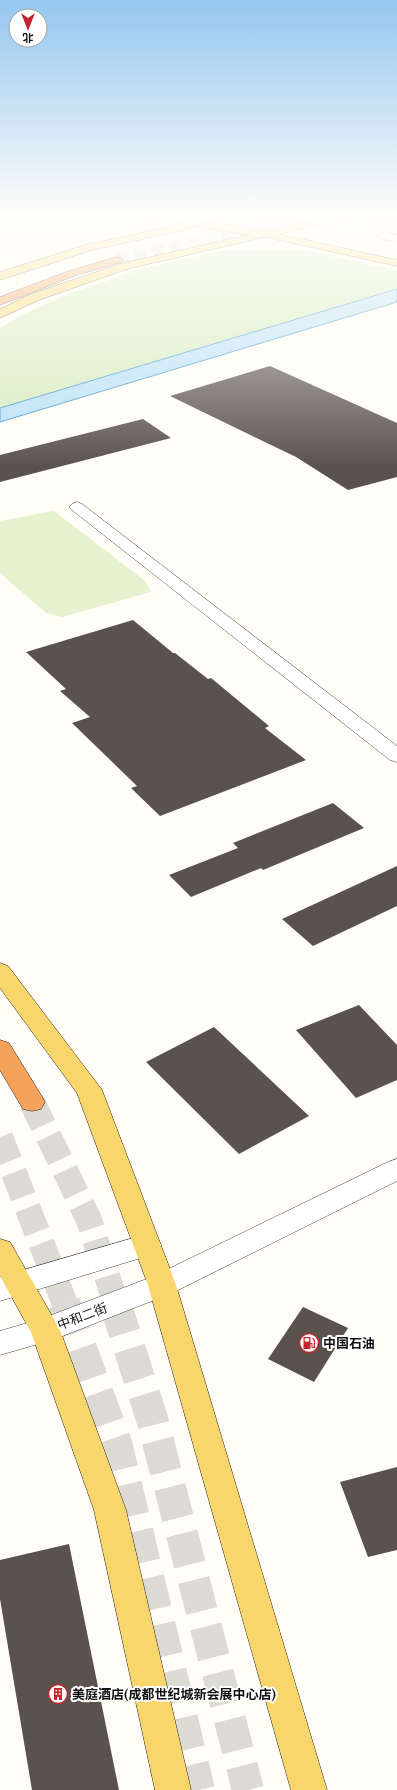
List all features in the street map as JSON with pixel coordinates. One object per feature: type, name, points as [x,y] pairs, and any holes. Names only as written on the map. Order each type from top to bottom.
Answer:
[{"type":"highway","points":[[0,1049],[32,1102]]},
{"type":"main road","points":[[0,314],[28,301]]},
{"type":"main road","points":[[0,970],[89,1090],[162,1285],[309,1790]]},
{"type":"main road","points":[[0,1250],[10,1286],[45,1330],[110,1510],[173,1790]]},
{"type":"street","points":[[77,507],[397,756]]},
{"type":"street","name":"中和二街","points":[[0,1343],[45,1330],[162,1285],[397,1169]]},
{"type":"street","points":[[10,1286],[147,1245]]},
{"type":"green space","points":[[54,301],[359,301],[0,408],[0,328],[26,313]]},
{"type":"green space","points":[[54,511],[145,581],[151,592],[62,617],[46,613],[0,573],[0,521]]},
{"type":"water","points":[[359,301],[397,301],[397,302],[0,422],[0,408]]},
{"type":"building","points":[[270,366],[397,423],[397,477],[348,490],[296,457],[170,396]]},
{"type":"building","points":[[143,419],[171,438],[0,482],[0,455]]},
{"type":"building","points":[[133,620],[173,653],[208,679],[211,678],[269,726],[265,728],[306,760],[160,816],[131,788],[137,786],[72,723],[90,717],[60,691],[66,689],[26,652]]},
{"type":"building","points":[[333,803],[364,828],[263,870],[261,868],[191,897],[169,875],[238,848],[233,843]]},
{"type":"building","points":[[397,866],[397,906],[313,946],[282,919]]},
{"type":"building","points":[[359,1005],[397,1045],[397,1080],[356,1098],[296,1030]]},
{"type":"building","points":[[214,1027],[309,1116],[239,1154],[146,1062]]},
{"type":"building","points":[[303,1307],[348,1328],[314,1382],[268,1359]]},
{"type":"building","points":[[397,1467],[397,1550],[368,1557],[340,1482]]},
{"type":"building","name":"美庭酒店(成都世纪城新会展中心店)","points":[[69,1544],[119,1790],[32,1790],[0,1599],[0,1560]]},
{"type":"tunnel","points":[[32,1102],[89,1220],[116,1304]]},
{"type":"tunnel","points":[[0,1137],[65,1304]]},
{"type":"tunnel","points":[[64,1303],[116,1443],[199,1790]]},
{"type":"tunnel","points":[[115,1303],[153,1422],[248,1790]]},
{"type":"place","name":"中国石油","points":[[309,1343]]},
{"type":"place","name":"美庭酒店(成都世纪城新会展中心店)","points":[[58,1694]]}]
